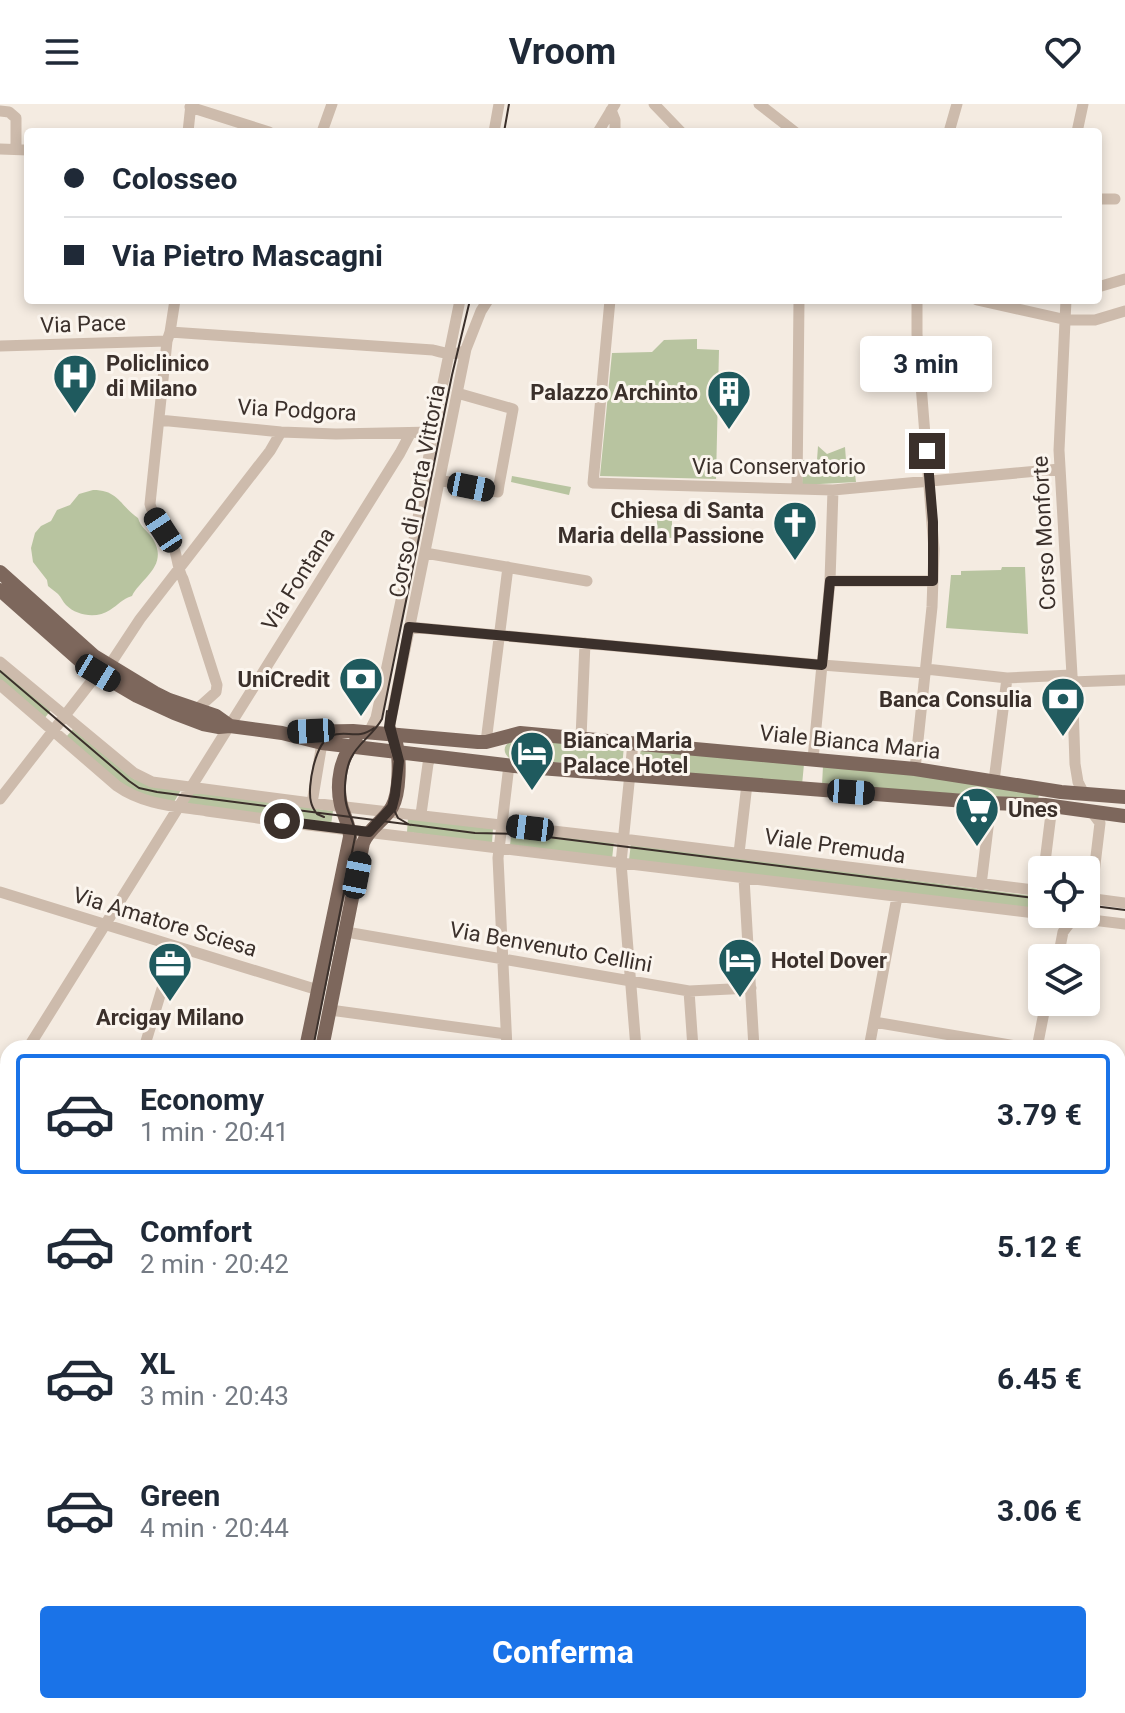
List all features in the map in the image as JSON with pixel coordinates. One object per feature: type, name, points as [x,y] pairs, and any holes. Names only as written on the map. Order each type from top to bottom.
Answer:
[{"type":"main road","points":[[0,572],[137,696],[203,724],[282,733],[322,743],[509,765],[1052,806],[1125,816]]},
{"type":"main road","points":[[0,590],[86,666],[103,667],[169,700],[216,716],[230,726]]},
{"type":"main road","points":[[311,731],[322,743]]},
{"type":"main road","name":"Viale Bianca Maria","points":[[282,733],[369,732],[486,742],[520,733],[915,769],[1061,792],[1125,797]]},
{"type":"main road","points":[[308,1040],[350,830],[339,793],[342,767],[351,746],[369,732]]},
{"type":"main road","points":[[324,1040],[363,843],[393,806],[399,761],[393,735]]},
{"type":"main road","points":[[508,735],[501,742],[499,752],[509,765]]},
{"type":"main road","points":[[431,755],[425,746],[432,738]]},
{"type":"main road","points":[[810,789],[813,759]]},
{"type":"main road","points":[[1052,806],[1061,792]]},
{"type":"main road","points":[[1092,795],[1098,812]]},
{"type":"street","points":[[323,128],[332,104]]},
{"type":"street","points":[[495,128],[499,104]]},
{"type":"street","points":[[654,104],[677,128]]},
{"type":"street","points":[[759,104],[790,128]]},
{"type":"street","points":[[950,128],[957,104]]},
{"type":"street","points":[[1078,128],[1082,104]]},
{"type":"street","points":[[188,128],[190,106],[257,128]]},
{"type":"street","points":[[601,128],[615,106]]},
{"type":"street","points":[[615,106],[615,128]]},
{"type":"street","points":[[0,111],[9,112],[16,118],[22,149],[0,149]]},
{"type":"street","points":[[1102,199],[1115,199]]},
{"type":"street","points":[[1102,286],[1125,279]]},
{"type":"street","points":[[174,304],[150,504],[173,545],[178,569],[217,685],[216,692],[197,709]]},
{"type":"street","name":"Corso di Porta Vittoria","points":[[369,732],[376,718],[459,304]]},
{"type":"street","name":"Corso di Porta Vittoria","points":[[393,735],[391,719],[466,349],[486,304]]},
{"type":"street","name":"Via Conservatorio","points":[[610,304],[593,483],[833,490],[1060,469]]},
{"type":"street","points":[[797,489],[799,304]]},
{"type":"street","points":[[915,769],[933,581],[933,522],[917,304]]},
{"type":"street","points":[[995,304],[1067,320],[1095,320],[1125,311]]},
{"type":"street","name":"Corso Monforte","points":[[1066,304],[1059,450],[1075,764],[1078,782],[1092,795]]},
{"type":"street","name":"Via Pace","points":[[0,346],[168,336],[280,338],[449,353]]},
{"type":"street","points":[[449,353],[460,354],[466,349]]},
{"type":"street","points":[[439,480],[498,492],[513,409],[457,393]]},
{"type":"street","name":"Via Podgora","points":[[159,420],[281,432],[433,432]]},
{"type":"street","points":[[0,799],[270,451],[281,432]]},
{"type":"street","points":[[389,434],[400,453]]},
{"type":"street","name":"Via Fontana","points":[[33,1040],[410,434]]},
{"type":"street","points":[[813,759],[830,581],[833,490]]},
{"type":"street","points":[[425,553],[587,581]]},
{"type":"street","points":[[486,742],[508,567]]},
{"type":"street","points":[[830,581],[933,581]]},
{"type":"street","points":[[409,627],[822,665],[1007,678],[1125,680]]},
{"type":"street","points":[[581,738],[585,643]]},
{"type":"street","name":"Viale Premuda","points":[[0,662],[139,777],[152,782],[1028,890]]},
{"type":"street","points":[[994,781],[1007,678]]},
{"type":"street","name":"Viale Premuda","points":[[0,685],[130,795],[146,802],[308,825],[1028,913]]},
{"type":"street","points":[[203,724],[212,738],[214,750]]},
{"type":"street","points":[[312,803],[322,743]]},
{"type":"street","points":[[633,743],[621,863],[635,1040]]},
{"type":"street","points":[[421,814],[431,755]]},
{"type":"street","name":"Corso Monforte","points":[[1061,792],[1075,764]]},
{"type":"street","points":[[506,1040],[498,858],[509,765]]},
{"type":"street","points":[[739,853],[747,784]]},
{"type":"street","points":[[981,885],[991,803]]},
{"type":"street","points":[[1046,856],[1052,806]]},
{"type":"street","points":[[1095,856],[1100,823],[1098,812]]},
{"type":"street","points":[[744,878],[754,1040]]},
{"type":"street","name":"Via Amatore Sciesa","points":[[0,892],[318,990]]},
{"type":"street","points":[[871,1040],[897,897]]},
{"type":"street","points":[[1100,901],[1125,903]]},
{"type":"street","name":"Viale Premuda","points":[[1100,920],[1125,924]]},
{"type":"street","name":"Via Benvenuto Cellini","points":[[346,932],[689,991],[751,988]]},
{"type":"street","points":[[146,1040],[175,946]]},
{"type":"street","points":[[689,991],[692,1040]]},
{"type":"street","points":[[330,1010],[506,1034]]},
{"type":"street","points":[[1041,1040],[1045,1016]]},
{"type":"street","points":[[874,1022],[981,1040]]},
{"type":"green space","points":[[697,339],[697,349],[719,350],[716,479],[600,476],[612,353],[652,352],[664,340]]},
{"type":"green space","points":[[818,446],[827,454],[845,447],[847,474],[855,474],[856,482],[802,485],[803,460],[817,460]]},
{"type":"green space","points":[[512,476],[571,487],[569,495],[511,482]]},
{"type":"green space","points":[[93,490],[114,496],[138,518],[153,539],[158,557],[152,571],[132,596],[105,613],[93,615],[71,609],[48,586],[33,562],[31,548],[35,533],[51,521],[57,510],[70,505],[79,494]]},
{"type":"green space","points":[[657,509],[672,509],[672,538],[657,537]]},
{"type":"green space","points":[[1002,567],[1025,567],[1028,634],[946,628],[951,575],[961,575],[961,571],[1001,570]]},
{"type":"green space","points":[[0,666],[51,710],[44,719],[0,681]]},
{"type":"green space","points":[[73,729],[134,779],[181,790],[174,802],[154,799],[127,789],[66,737]]},
{"type":"green space","points":[[514,739],[624,746],[622,767],[510,759],[505,748]]},
{"type":"green space","points":[[641,748],[804,764],[802,785],[638,770]]},
{"type":"green space","points":[[823,766],[931,776],[1039,795],[1038,799],[822,785]]},
{"type":"green space","points":[[194,791],[333,811],[331,825],[186,804]]},
{"type":"green space","points":[[408,818],[493,828],[492,843],[407,832]]},
{"type":"green space","points":[[512,828],[614,841],[612,859],[510,845]]},
{"type":"green space","points":[[631,843],[1028,895],[1028,908],[629,860]]},
{"type":"tram line","points":[[505,128],[509,104]]},
{"type":"tram line","points":[[315,1040],[355,837],[346,802],[347,769],[354,753],[382,719],[469,304]]},
{"type":"tram line","points":[[0,671],[129,781],[139,788],[157,792],[475,833],[524,834],[1028,897]]},
{"type":"tram line","points":[[387,711],[385,727],[395,761],[392,806],[398,818],[410,825]]},
{"type":"tram line","points":[[324,817],[314,810],[310,795],[311,776],[321,747],[331,736],[362,734],[374,728]]},
{"type":"tram line","points":[[1100,907],[1125,910]]},
{"type":"place","name":"Policlinico di Milano","points":[[75,415]]},
{"type":"place","name":"Palazzo Archinto","points":[[729,431]]},
{"type":"place","name":"Chiesa di Santa Maria della Passione","points":[[795,562]]},
{"type":"place","name":"UniCredit","points":[[361,718]]},
{"type":"place","name":"Banca Consulia","points":[[1063,738]]},
{"type":"place","name":"Bianca Maria Palace Hotel","points":[[532,792]]},
{"type":"place","name":"Unes","points":[[977,848]]},
{"type":"place","name":"Hotel Dover","points":[[740,999]]},
{"type":"place","name":"Arcigay Milano","points":[[170,1003]]},
{"type":"route","points":[[282,821],[369,832],[392,807],[399,761],[390,726],[409,627],[822,665],[830,581],[933,581],[933,522],[927,451]]}]
